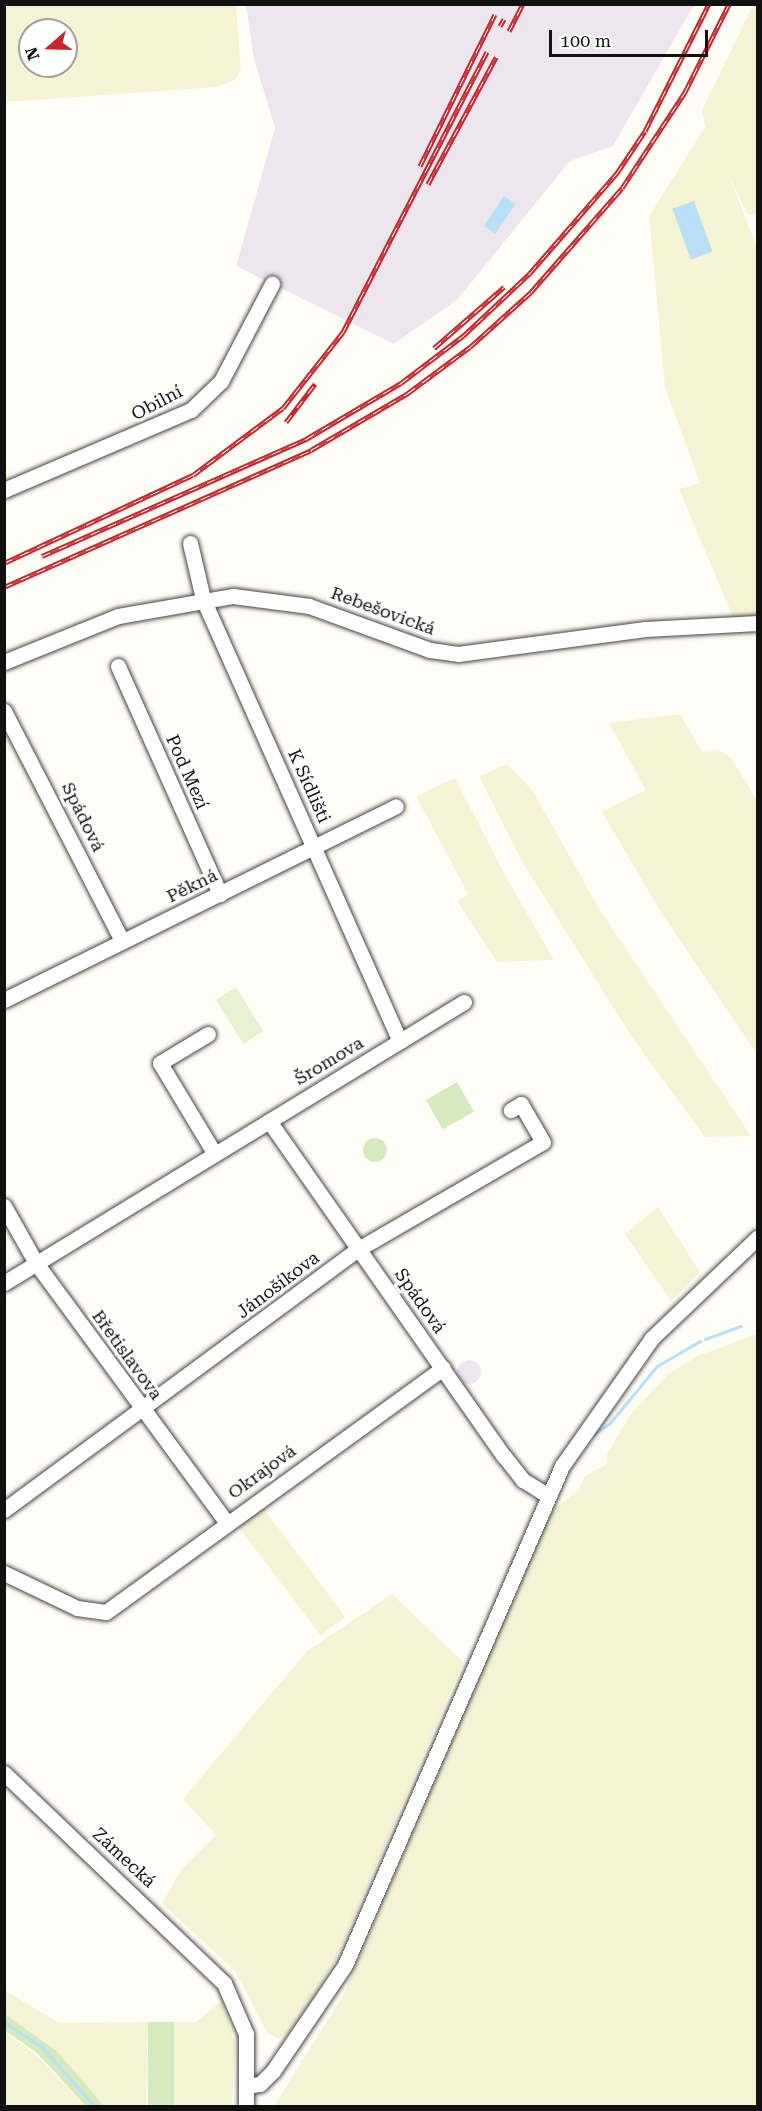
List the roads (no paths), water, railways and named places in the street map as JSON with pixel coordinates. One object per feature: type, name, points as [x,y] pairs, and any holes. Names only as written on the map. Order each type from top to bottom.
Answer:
[{"type":"street","name":"Obilní","points":[[4,490],[191,410],[221,381],[272,284]]},
{"type":"street","name":"K Sídlišti","points":[[190,543],[203,599],[400,1041]]},
{"type":"street","name":"Rebešovická","points":[[4,662],[118,616],[203,599],[286,600],[458,654],[645,629],[758,623]]},
{"type":"street","name":"Pod Mezí","points":[[118,666],[220,894]]},
{"type":"street","name":"Spádová","points":[[6,710],[122,941]]},
{"type":"street","name":"Pěkná","points":[[4,1000],[396,806]]},
{"type":"street","name":"Šromova","points":[[4,1283],[464,1002]]},
{"type":"street","points":[[208,1034],[160,1063],[215,1154]]},
{"type":"street","name":"Jánošíkova","points":[[4,1510],[360,1248],[543,1142],[521,1104],[511,1110]]},
{"type":"street","name":"Spádová","points":[[269,1121],[519,1475],[547,1495]]},
{"type":"street","name":"Břetislavova","points":[[4,1206],[36,1263],[226,1522]]},
{"type":"street","points":[[247,2086],[260,2084],[273,2071],[345,1965],[547,1495],[592,1418],[639,1354],[705,1282],[758,1237]]},
{"type":"street","name":"Okrajová","points":[[4,1573],[77,1608],[106,1612],[226,1522],[442,1368]]},
{"type":"street","name":"Zámecká","points":[[4,1773],[216,1973],[243,2021],[246,2106]]},
{"type":"water","points":[[504,196],[516,204],[495,234],[484,226]]},
{"type":"water","points":[[694,201],[712,252],[691,260],[672,209]]},
{"type":"waterway","points":[[705,1339],[741,1326]]},
{"type":"waterway","points":[[592,1435],[609,1424],[657,1366],[700,1341]]},
{"type":"waterway","points":[[4,2022],[42,2047],[94,2106]]},
{"type":"railway","points":[[509,31],[523,4]]},
{"type":"railway","points":[[42,556],[306,439],[401,383],[463,336],[530,273],[617,173],[645,131],[709,4]]},
{"type":"railway","points":[[4,587],[311,450],[408,393],[470,347],[531,292],[622,188],[685,92],[729,4]]},
{"type":"railway","points":[[420,166],[495,14]]},
{"type":"railway","points":[[500,26],[504,19]]},
{"type":"railway","points":[[4,563],[193,475],[283,408],[343,332],[487,52]]},
{"type":"railway","points":[[428,184],[496,57]]},
{"type":"railway","points":[[434,348],[504,287]]},
{"type":"railway","points":[[286,422],[315,384]]}]
